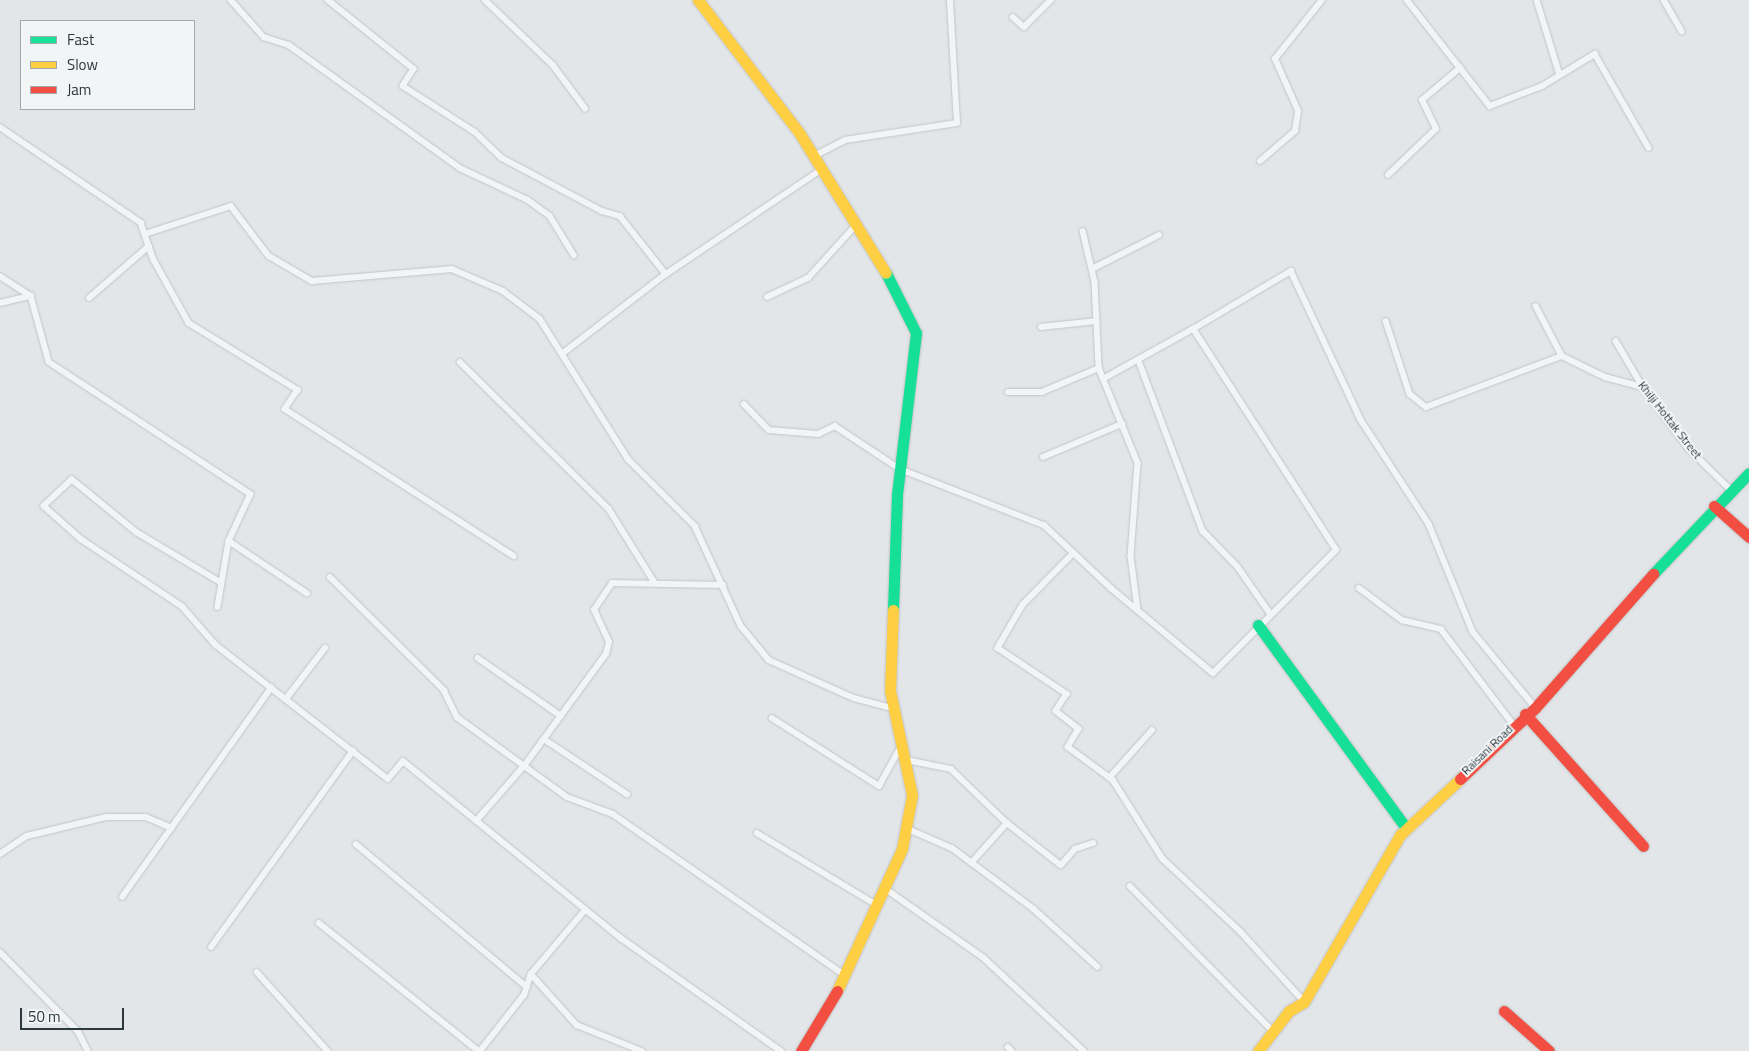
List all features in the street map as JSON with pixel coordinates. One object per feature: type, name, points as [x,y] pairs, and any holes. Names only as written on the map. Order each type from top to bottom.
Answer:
[{"type":"street","points":[[698,0],[814,155],[858,223],[916,332],[900,469],[890,691],[902,759],[912,795],[902,849],[844,975],[801,1051]]},
{"type":"street","name":"Raisani Road","points":[[1258,1051],[1289,1011],[1304,1002],[1406,828],[1513,724],[1536,708],[1714,506],[1749,473]]},
{"type":"street","points":[[1714,506],[1749,537]]},
{"type":"street","points":[[1258,625],[1406,828]]},
{"type":"street","points":[[1525,714],[1643,846]]},
{"type":"street","points":[[1504,1011],[1549,1051]]},
{"type":"lane","points":[[231,0],[264,37],[289,45],[460,168],[528,200],[550,216],[574,255]]},
{"type":"lane","points":[[328,0],[414,69],[403,86],[475,132],[502,158],[602,211],[620,216],[666,274]]},
{"type":"lane","points":[[485,0],[553,65],[585,108]]},
{"type":"lane","points":[[814,155],[845,140],[957,123],[950,0]]},
{"type":"lane","points":[[1013,18],[1024,27],[1051,0]]},
{"type":"lane","points":[[1260,161],[1295,131],[1298,111],[1275,59],[1322,0]]},
{"type":"lane","points":[[1407,0],[1490,106],[1560,75],[1595,54],[1649,148]]},
{"type":"lane","points":[[1537,0],[1560,75]]},
{"type":"lane","points":[[1664,0],[1682,31]]},
{"type":"lane","points":[[1388,175],[1436,129],[1422,100],[1460,68]]},
{"type":"lane","points":[[0,127],[141,224],[149,246],[189,323],[298,390],[285,409],[514,556]]},
{"type":"lane","points":[[562,354],[666,274],[823,169]]},
{"type":"lane","points":[[145,234],[231,206],[269,256],[312,281],[452,268],[503,291],[540,319],[628,459],[662,498],[694,526],[741,626],[770,660],[845,694],[893,708]]},
{"type":"lane","points":[[767,296],[808,278],[858,223]]},
{"type":"lane","points":[[1083,231],[1092,269],[1099,368],[1138,463],[1131,556],[1138,610]]},
{"type":"lane","points":[[1092,269],[1159,235]]},
{"type":"lane","points":[[89,298],[149,246]]},
{"type":"lane","points":[[1104,379],[1139,361],[1291,270],[1361,420],[1429,524],[1473,632],[1536,708]]},
{"type":"lane","points":[[0,276],[31,296],[49,362],[251,494],[229,541],[218,607]]},
{"type":"lane","points":[[0,303],[31,296]]},
{"type":"lane","points":[[1536,306],[1562,356],[1605,377],[1643,387]]},
{"type":"lane","points":[[1041,328],[1097,321]]},
{"type":"lane","points":[[1386,321],[1410,394],[1426,407],[1562,356]]},
{"type":"lane","points":[[744,404],[769,430],[818,434],[835,426],[900,469],[1044,525],[1138,610],[1213,673],[1258,625],[1336,550],[1193,329]]},
{"type":"lane","name":"Khilji Hottak Street","points":[[1616,341],[1643,387],[1690,449],[1732,491]]},
{"type":"lane","points":[[1139,361],[1203,531],[1238,567],[1270,613]]},
{"type":"lane","points":[[460,362],[609,509],[655,583]]},
{"type":"lane","points":[[1008,392],[1042,392],[1099,368]]},
{"type":"lane","points":[[1043,457],[1122,424]]},
{"type":"lane","points":[[221,583],[137,533],[72,480],[44,506],[81,539],[182,606],[216,645],[388,779],[403,761],[585,910],[781,1051]]},
{"type":"lane","points":[[229,541],[306,593]]},
{"type":"lane","points":[[1074,553],[1023,606],[998,648],[1066,694],[1056,711],[1080,729],[1068,747],[1108,778],[1163,859],[1241,932],[1304,1002]]},
{"type":"lane","points":[[330,577],[444,690],[457,717],[567,797],[614,814],[844,975]]},
{"type":"lane","points":[[476,821],[524,766],[606,654],[609,642],[594,610],[612,582],[723,586]]},
{"type":"lane","points":[[1359,588],[1402,620],[1441,629],[1513,724]]},
{"type":"lane","points":[[286,699],[325,648]]},
{"type":"lane","points":[[478,658],[561,716]]},
{"type":"lane","points":[[122,897],[271,688]]},
{"type":"lane","points":[[772,718],[879,786],[900,747]]},
{"type":"lane","points":[[1108,778],[1152,730]]},
{"type":"lane","points":[[544,740],[627,794]]},
{"type":"lane","points":[[211,947],[353,751]]},
{"type":"lane","points":[[902,759],[951,769],[1007,823],[1060,865],[1075,849],[1093,843]]},
{"type":"lane","points":[[0,854],[27,836],[106,817],[146,818],[172,828]]},
{"type":"lane","points":[[971,863],[1007,823]]},
{"type":"lane","points":[[906,829],[952,848],[1098,967]]},
{"type":"lane","points":[[757,833],[876,905]]},
{"type":"lane","points":[[356,844],[527,987]]},
{"type":"lane","points":[[1130,886],[1274,1032]]},
{"type":"lane","points":[[884,888],[984,958],[1084,1051]]},
{"type":"lane","points":[[319,923],[480,1051],[527,987],[531,974],[585,910]]},
{"type":"lane","points":[[0,952],[78,1031],[88,1051]]},
{"type":"lane","points":[[257,972],[328,1051]]},
{"type":"lane","points":[[531,974],[577,1025],[642,1051]]},
{"type":"traffic: fast","points":[[886,273],[916,333],[897,495],[893,610]]},
{"type":"traffic: fast","points":[[1653,574],[1749,473]]},
{"type":"traffic: fast","points":[[1258,625],[1406,828]]},
{"type":"traffic: slow","points":[[698,0],[800,134],[886,273]]},
{"type":"traffic: slow","points":[[837,991],[902,849],[912,795],[890,691],[893,610]]},
{"type":"traffic: slow","points":[[1258,1051],[1289,1011],[1304,1002],[1400,835],[1460,779]]},
{"type":"traffic: jam","points":[[1714,506],[1749,537]]},
{"type":"traffic: jam","points":[[1460,779],[1535,708],[1653,574]]},
{"type":"traffic: jam","points":[[1525,714],[1643,846]]},
{"type":"traffic: jam","points":[[801,1051],[837,991]]},
{"type":"traffic: jam","points":[[1504,1011],[1549,1051]]}]
